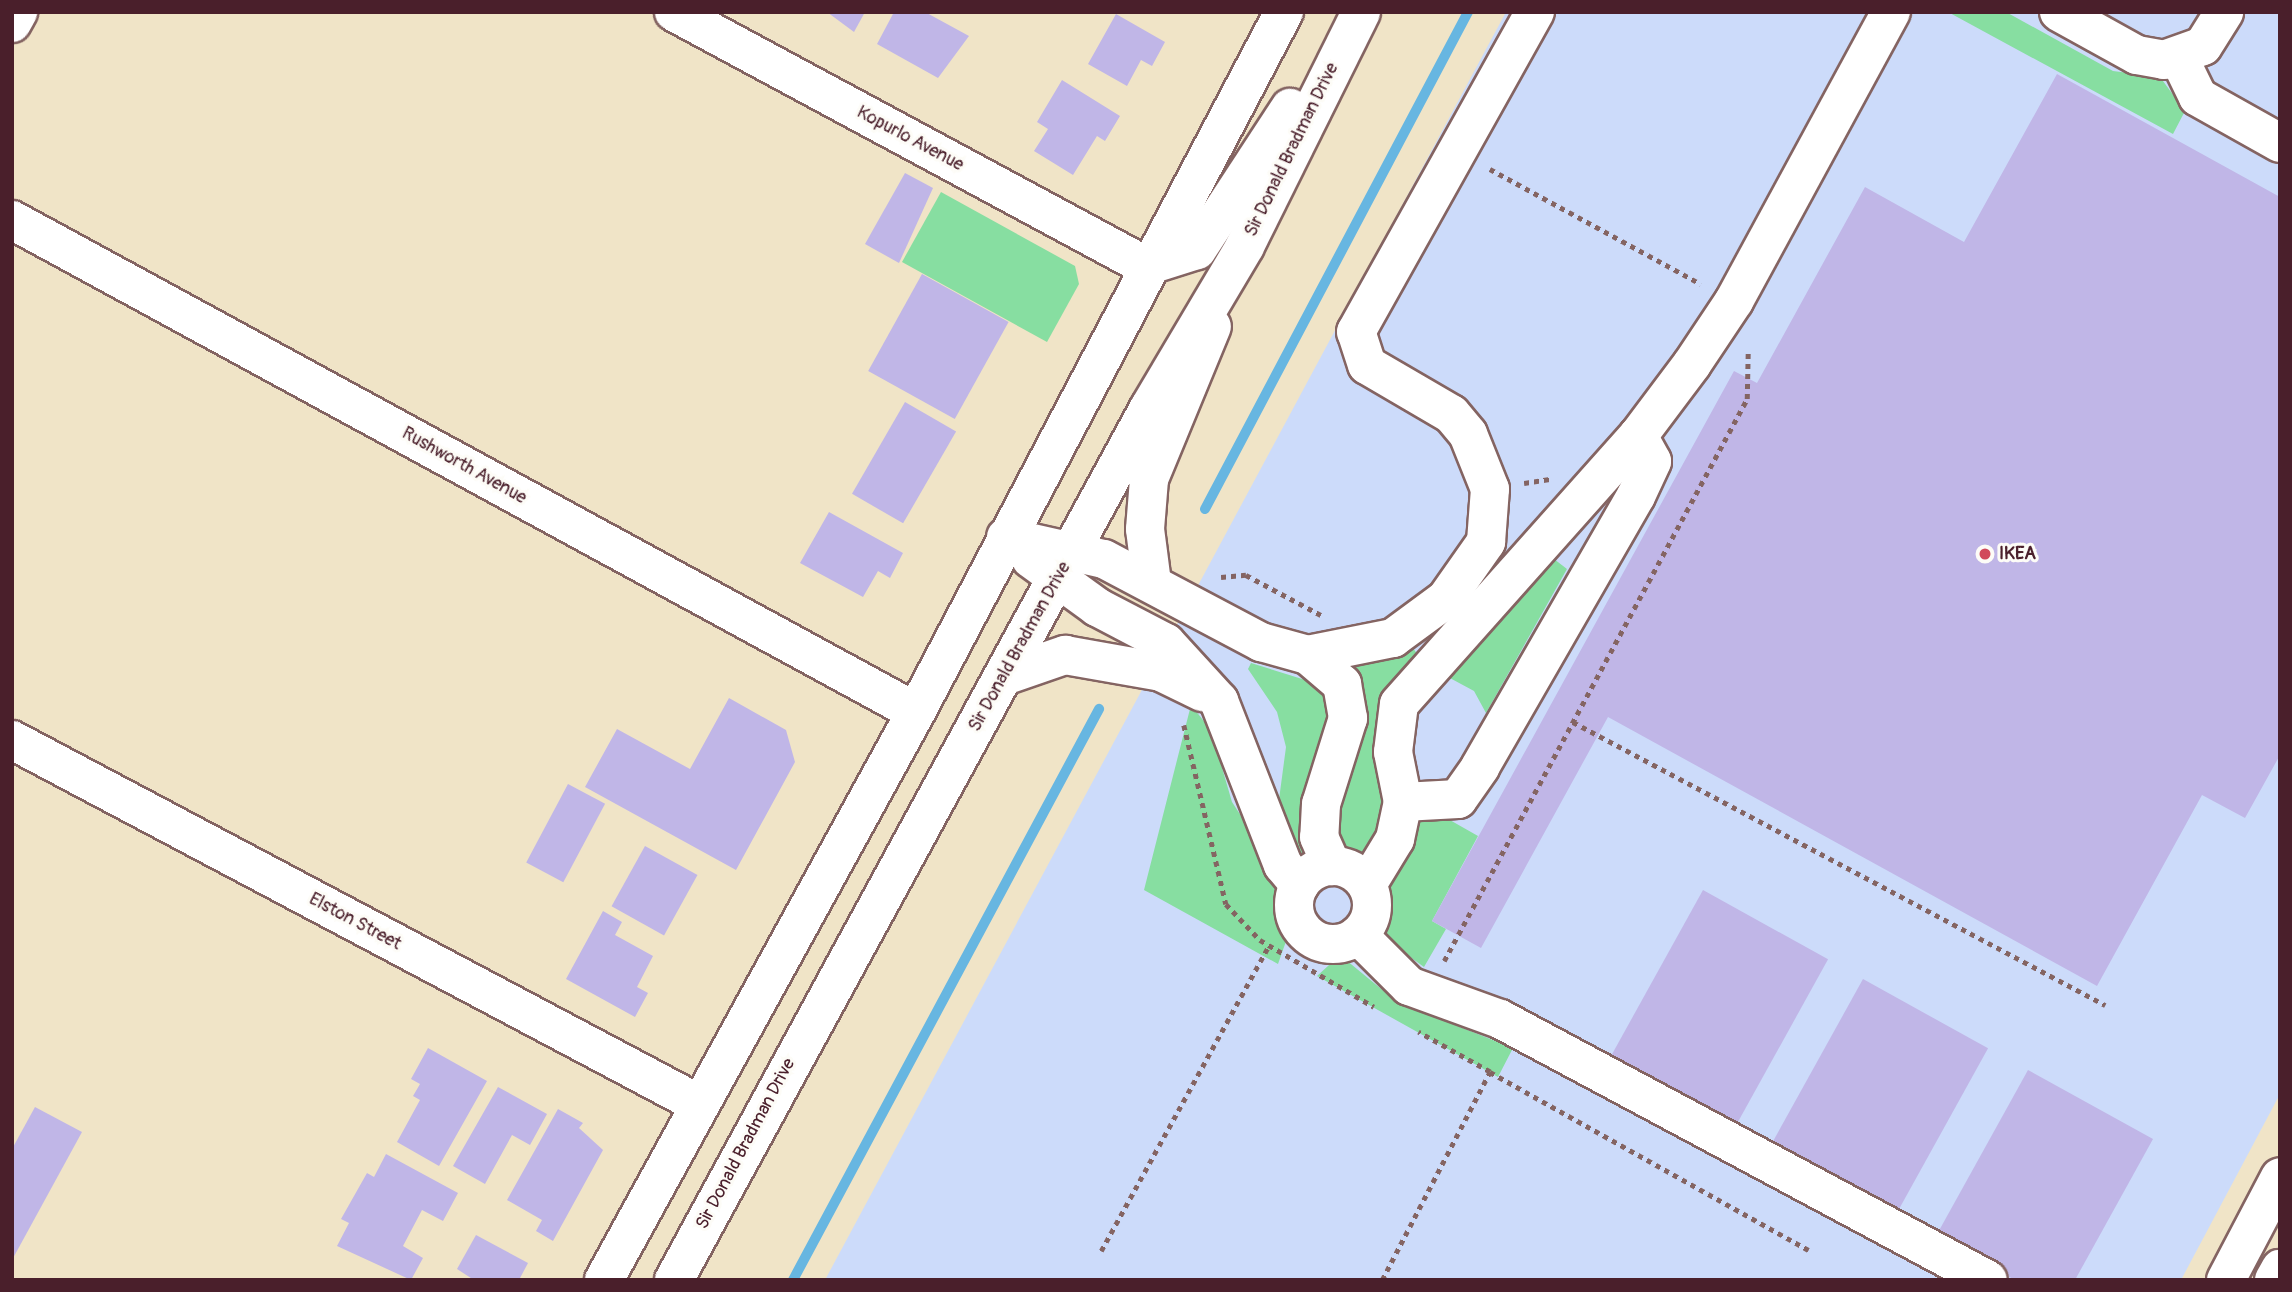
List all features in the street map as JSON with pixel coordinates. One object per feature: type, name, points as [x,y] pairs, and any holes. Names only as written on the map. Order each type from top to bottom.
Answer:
[{"type":"main road","points":[[12,23],[19,12]]},
{"type":"main road","name":"Kopurlo Avenue","points":[[674,12],[1146,266]]},
{"type":"main road","points":[[604,1280],[697,1103],[916,712],[1146,266],[1283,12]]},
{"type":"main road","points":[[1146,266],[1197,250],[1353,12]]},
{"type":"main road","name":"Sir Donald Bradman Drive","points":[[674,1280],[1065,564],[1245,246],[1361,12]]},
{"type":"main road","points":[[1308,655],[1393,638],[1446,599],[1486,542],[1490,489],[1468,434],[1451,414],[1367,365],[1358,350],[1363,309],[1381,293],[1535,12]]},
{"type":"main road","points":[[1367,885],[1395,839],[1403,802],[1393,752],[1399,704],[1638,436],[1734,302],[1891,12]]},
{"type":"main road","points":[[2059,12],[2137,55],[2179,58],[2203,46],[2224,12]]},
{"type":"main road","points":[[2179,58],[2198,97],[2280,143]]},
{"type":"main road","name":"Rushworth Avenue","points":[[12,220],[916,712]]},
{"type":"main road","points":[[1136,575],[1146,541],[1149,479],[1245,246]]},
{"type":"main road","points":[[1403,802],[1458,799],[1480,767],[1636,496],[1652,461],[1638,436]]},
{"type":"main road","points":[[1006,537],[1065,564],[1136,575],[1184,604],[1261,642],[1308,655],[1342,684],[1348,719],[1321,803],[1316,876],[1295,915],[1310,937],[1334,944],[1358,935],[1371,914],[1367,885],[1352,870],[1316,876],[1283,865],[1219,701],[1097,607],[1065,564]]},
{"type":"main road","points":[[1004,676],[1065,655],[1163,657]]},
{"type":"main road","name":"Elston Street","points":[[12,740],[697,1103]]},
{"type":"main road","points":[[1358,935],[1384,966],[1426,994],[1500,1019],[1988,1280]]},
{"type":"main road","points":[[2226,1280],[2280,1177]]},
{"type":"main road","points":[[2274,1280],[2280,1269]]},
{"type":"path","points":[[1458,152],[1748,311],[1747,399],[1409,1027],[1809,1250]]},
{"type":"path","points":[[1211,571],[1222,578],[1246,575],[1327,618]]},
{"type":"path","points":[[1183,722],[1226,904],[1269,946],[1386,1014]]},
{"type":"path","points":[[1573,722],[2105,1005]]},
{"type":"path","points":[[1101,1251],[1269,946]]},
{"type":"path","points":[[1381,1280],[1490,1072]]},
{"type":"shaded area","points":[[1506,12],[2280,12],[2280,1094],[2181,1280],[825,1280]]},
{"type":"green space","points":[[1948,12],[2006,12],[2113,71],[2160,77],[2185,111],[2173,134]]},
{"type":"green space","points":[[941,192],[1075,266],[1079,284],[1047,342],[902,262]]},
{"type":"green space","points":[[1554,559],[1567,569],[1486,713],[1474,691],[1448,677],[1473,639],[1480,644]]},
{"type":"green space","points":[[1413,648],[1420,658],[1388,818],[1361,868],[1335,841],[1332,827],[1366,709],[1358,679],[1341,663]]},
{"type":"green space","points":[[1251,663],[1315,683],[1329,696],[1332,716],[1314,864],[1304,871],[1278,807],[1286,747],[1277,712],[1248,669]]},
{"type":"green space","points":[[1191,705],[1211,730],[1232,802],[1284,882],[1290,930],[1278,964],[1144,890]]},
{"type":"green space","points":[[1434,811],[1478,836],[1432,921],[1446,929],[1424,967],[1392,944],[1378,922],[1377,893],[1408,818]]},
{"type":"green space","points":[[1340,955],[1397,1002],[1513,1048],[1498,1077],[1317,976]]},
{"type":"building","points":[[827,12],[865,12],[854,32]]},
{"type":"building","points":[[894,12],[925,12],[969,36],[938,78],[877,44]]},
{"type":"building","points":[[1116,14],[1165,42],[1152,66],[1141,60],[1127,86],[1088,64]]},
{"type":"building","name":"IKEA","points":[[2057,74],[2280,197],[2280,755],[2245,818],[2202,795],[2097,986],[1608,717],[1481,948],[1432,921],[1734,371],[1757,383],[1865,187],[1964,242]]},
{"type":"building","points":[[1062,80],[1120,116],[1105,141],[1097,136],[1073,175],[1034,151],[1048,129],[1037,122]]},
{"type":"building","points":[[905,173],[933,188],[899,263],[865,244]]},
{"type":"building","points":[[922,274],[1009,322],[955,419],[868,371]]},
{"type":"building","points":[[905,402],[956,431],[903,523],[852,494]]},
{"type":"building","points":[[829,512],[903,553],[890,578],[878,571],[863,597],[800,563]]},
{"type":"building","points":[[729,698],[786,730],[795,762],[736,870],[585,787],[617,729],[690,769]]},
{"type":"building","points":[[568,784],[605,804],[563,882],[526,863]]},
{"type":"building","points":[[645,846],[697,875],[664,935],[612,906]]},
{"type":"building","points":[[1703,890],[1828,959],[1736,1126],[1611,1056]]},
{"type":"building","points":[[603,911],[622,922],[615,935],[653,956],[637,987],[648,993],[635,1017],[566,979]]},
{"type":"building","points":[[1863,979],[1988,1048],[1895,1215],[1770,1146]]},
{"type":"building","points":[[428,1048],[487,1081],[439,1166],[397,1142],[420,1100],[413,1096],[420,1084],[411,1079]]},
{"type":"building","points":[[2028,1070],[2153,1139],[2075,1280],[2015,1280],[1936,1236]]},
{"type":"building","points":[[498,1087],[547,1114],[530,1145],[512,1135],[485,1184],[453,1166]]},
{"type":"building","points":[[35,1107],[82,1132],[12,1260],[12,1149]]},
{"type":"building","points":[[558,1109],[583,1123],[579,1128],[603,1150],[553,1241],[536,1231],[542,1220],[507,1200]]},
{"type":"building","points":[[386,1154],[458,1193],[443,1221],[422,1210],[403,1246],[423,1258],[411,1280],[337,1246],[349,1223],[341,1219],[367,1173],[374,1177]]},
{"type":"building","points":[[476,1235],[528,1263],[519,1280],[474,1280],[457,1269]]},
{"type":"waterway","points":[[1205,509],[1468,12]]},
{"type":"waterway","points":[[793,1280],[1099,709]]},
{"type":"place","name":"IKEA","points":[[1985,554]]}]
